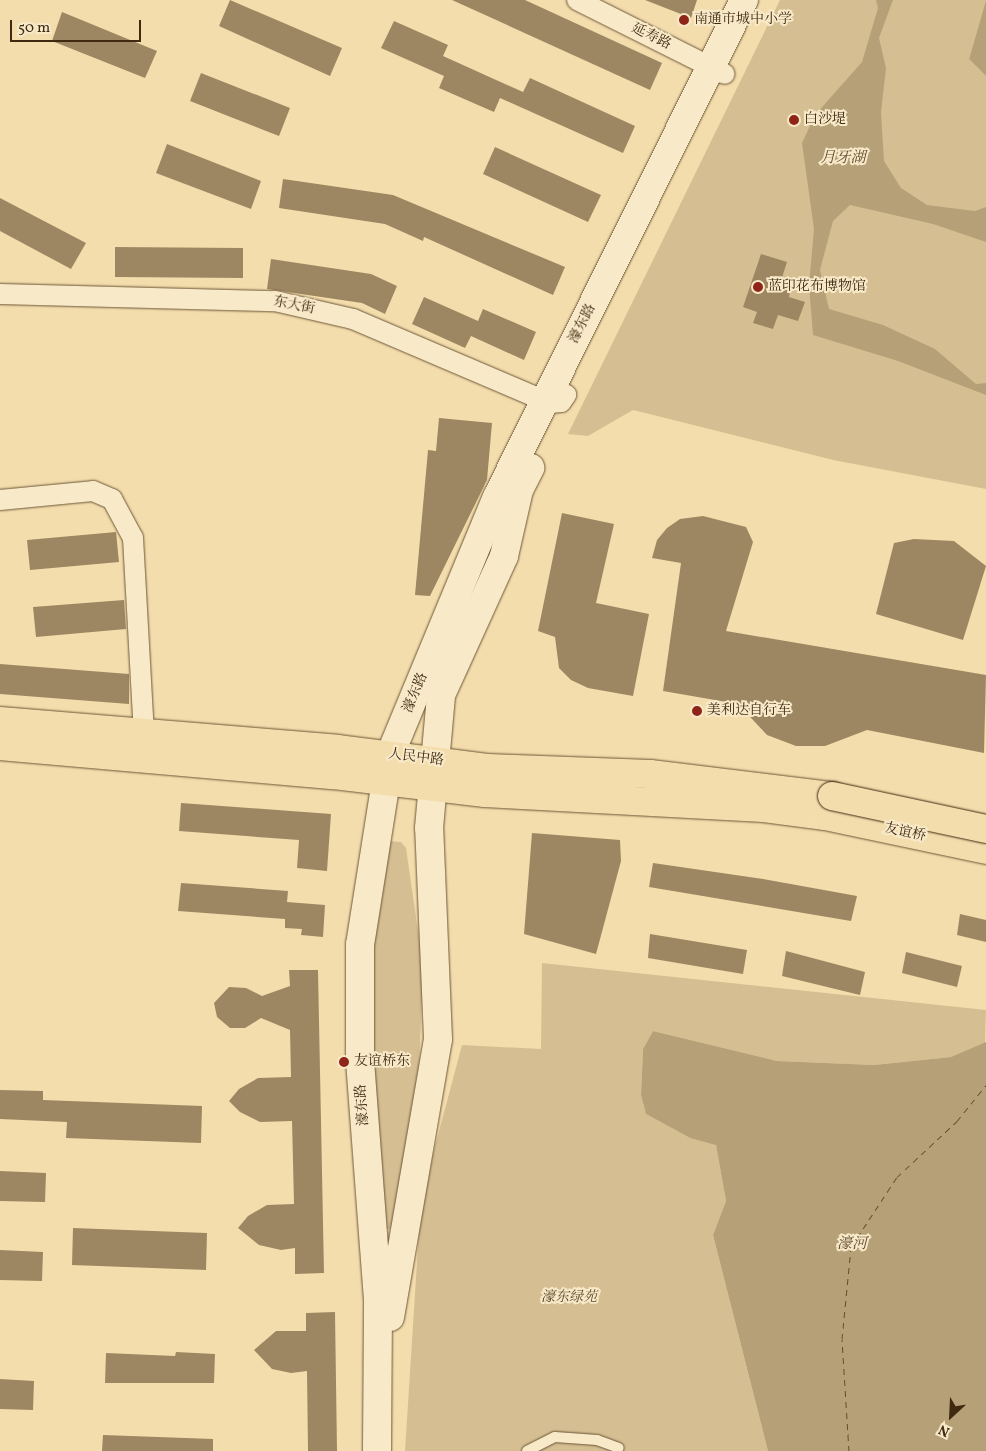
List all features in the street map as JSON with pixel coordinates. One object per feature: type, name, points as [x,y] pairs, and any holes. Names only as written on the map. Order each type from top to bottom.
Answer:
[{"type":"main road","name":"濠东路","points":[[719,70],[744,0]]},
{"type":"main road","name":"濠东路","points":[[377,1451],[378,1300],[360,1061],[360,945],[388,768],[497,497],[555,397],[719,70],[760,0]]},
{"type":"main road","name":"濠东路","points":[[390,1451],[390,1306],[438,1039],[431,911],[432,788],[441,695],[504,556],[519,490],[555,397]]},
{"type":"main road","name":"人民中路","points":[[0,721],[144,734],[388,768],[432,788],[764,808],[828,806]]},
{"type":"main road","name":"人民中路","points":[[0,746],[388,768],[434,760],[487,768],[650,774],[828,806]]},
{"type":"main road","name":"友谊桥","points":[[828,806],[986,829]]},
{"type":"main road","name":"友谊桥","points":[[828,806],[986,850]]},
{"type":"street","name":"延寿路","points":[[577,0],[719,70]]},
{"type":"street","name":"东大街","points":[[0,294],[275,301],[352,319],[555,397]]},
{"type":"street","points":[[0,500],[93,491],[112,499],[133,538],[144,734]]},
{"type":"lane","points":[[527,1451],[555,1437],[597,1440],[619,1448]]},
{"type":"green space","points":[[780,0],[986,0],[969,59],[986,76],[986,489],[833,460],[633,410],[588,436],[568,434]]},
{"type":"green space","points":[[389,841],[401,842],[406,848],[423,965],[417,1122],[391,1229],[386,1229],[375,1160],[370,958]]},
{"type":"green space","name":"濠东绿苑","points":[[542,963],[986,1010],[985,1043],[952,1057],[874,1065],[777,1061],[653,1031],[643,1049],[641,1095],[646,1114],[690,1138],[716,1144],[726,1201],[713,1235],[768,1451],[405,1451],[421,1199],[462,1045],[541,1049]]},
{"type":"water","name":"月牙湖","points":[[876,0],[893,0],[879,38],[886,68],[881,112],[884,161],[901,188],[927,205],[975,211],[986,207],[986,242],[933,224],[850,205],[833,221],[820,270],[829,309],[883,325],[935,349],[976,384],[986,383],[986,395],[898,361],[813,335],[809,285],[814,229],[802,143],[815,115],[862,62],[878,8]]},
{"type":"water","points":[[986,0],[986,76],[969,59]]},
{"type":"water","name":"濠河","points":[[653,1031],[777,1061],[874,1065],[951,1057],[986,1042],[986,1451],[768,1451],[713,1235],[726,1201],[716,1145],[690,1138],[646,1114],[641,1095],[643,1049]]},
{"type":"building","points":[[230,0],[342,48],[330,76],[219,26]]},
{"type":"building","points":[[452,0],[525,0],[662,63],[650,90]]},
{"type":"building","points":[[645,0],[697,0],[691,18]]},
{"type":"building","points":[[62,12],[157,51],[145,78],[52,41]]},
{"type":"building","points":[[394,21],[448,45],[443,56],[523,92],[530,78],[635,126],[623,153],[500,98],[494,112],[439,88],[444,76],[381,48]]},
{"type":"building","points":[[201,73],[290,108],[279,136],[190,101]]},
{"type":"building","points":[[167,144],[261,181],[251,209],[156,173]]},
{"type":"building","points":[[495,147],[601,195],[588,222],[483,174]]},
{"type":"building","points":[[283,179],[393,195],[565,267],[553,295],[424,237],[423,241],[385,224],[279,208]]},
{"type":"building","points":[[0,198],[86,243],[71,269],[0,231]]},
{"type":"building","points":[[115,247],[243,248],[243,278],[115,277]]},
{"type":"building","name":"蓝印花布博物馆","points":[[761,254],[787,262],[779,287],[790,291],[789,297],[805,302],[798,321],[778,315],[773,329],[753,323],[757,312],[743,307]]},
{"type":"building","points":[[271,259],[371,274],[397,286],[385,314],[362,303],[267,289]]},
{"type":"building","points":[[424,297],[478,321],[483,309],[536,332],[524,360],[471,336],[465,348],[412,324]]},
{"type":"building","points":[[439,418],[492,423],[487,480],[430,596],[415,595],[428,450],[436,451]]},
{"type":"building","points":[[562,513],[614,524],[596,603],[649,614],[633,696],[588,688],[571,680],[559,668],[555,637],[538,631]]},
{"type":"building","points":[[703,516],[746,527],[753,542],[726,631],[986,675],[984,753],[867,730],[825,746],[796,746],[767,735],[738,704],[663,691],[681,563],[652,558],[657,540],[667,528],[680,519]]},
{"type":"building","points":[[116,532],[119,562],[30,570],[27,540]]},
{"type":"building","points":[[914,539],[954,541],[986,566],[963,640],[876,614],[894,543]]},
{"type":"building","points":[[124,600],[126,629],[36,637],[33,607]]},
{"type":"building","points":[[0,664],[129,674],[129,704],[0,694]]},
{"type":"building","points":[[181,803],[331,814],[327,871],[297,868],[299,840],[179,831]]},
{"type":"building","points":[[532,833],[620,840],[621,861],[596,954],[524,934]]},
{"type":"building","points":[[653,863],[763,879],[857,896],[851,921],[649,887]]},
{"type":"building","points":[[181,883],[288,891],[287,902],[325,905],[323,937],[301,935],[302,929],[285,928],[285,919],[178,911]]},
{"type":"building","points":[[960,914],[986,920],[986,942],[957,935]]},
{"type":"building","points":[[650,934],[747,950],[743,974],[648,958]]},
{"type":"building","points":[[786,951],[865,972],[860,995],[782,976]]},
{"type":"building","points":[[906,952],[962,966],[957,987],[902,973]]},
{"type":"building","points":[[289,970],[318,970],[324,1273],[295,1274],[295,1248],[281,1250],[259,1245],[238,1228],[248,1216],[267,1205],[294,1204],[292,1121],[260,1122],[240,1112],[229,1101],[239,1089],[258,1078],[291,1077],[290,1030],[261,1018],[245,1028],[230,1028],[217,1017],[214,1003],[229,987],[246,988],[262,996],[290,986]]},
{"type":"building","points":[[0,1090],[43,1091],[43,1100],[202,1106],[201,1143],[66,1138],[67,1122],[0,1119]]},
{"type":"building","points":[[0,1171],[46,1173],[45,1202],[0,1201]]},
{"type":"building","points":[[73,1228],[207,1233],[206,1270],[72,1265]]},
{"type":"building","points":[[0,1250],[43,1252],[42,1281],[0,1280]]},
{"type":"building","points":[[335,1312],[337,1451],[308,1451],[307,1371],[291,1373],[272,1369],[254,1350],[276,1331],[306,1331],[306,1313]]},
{"type":"building","points":[[176,1352],[215,1354],[214,1383],[105,1383],[106,1353],[175,1356]]},
{"type":"building","points":[[0,1379],[34,1381],[33,1410],[0,1409]]},
{"type":"building","points":[[103,1435],[213,1439],[213,1451],[102,1451]]},
{"type":"ferry route","points":[[849,1451],[842,1339],[851,1247],[897,1177],[957,1121],[986,1085]]},
{"type":"place","name":"南通市城中小学","points":[[684,20]]},
{"type":"place","name":"白沙堤","points":[[794,120]]},
{"type":"place","name":"蓝印花布博物馆","points":[[758,287]]},
{"type":"place","name":"美利达自行车","points":[[697,711]]},
{"type":"place","name":"友谊桥东","points":[[344,1062]]}]
